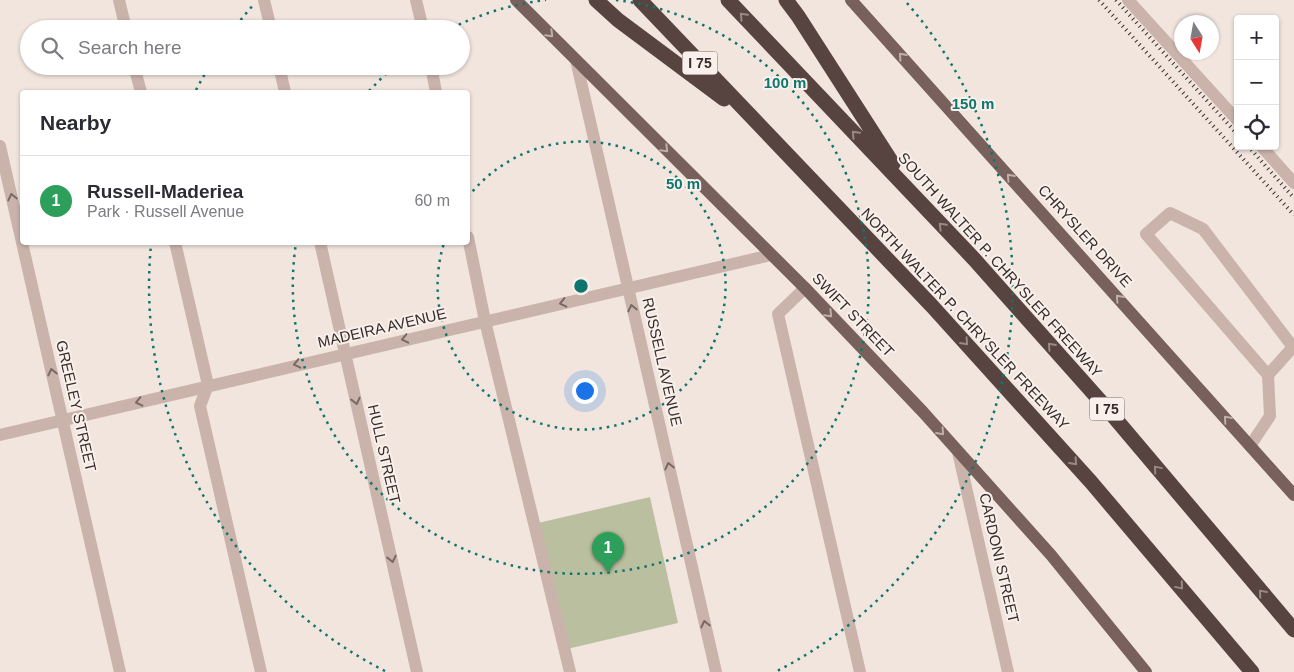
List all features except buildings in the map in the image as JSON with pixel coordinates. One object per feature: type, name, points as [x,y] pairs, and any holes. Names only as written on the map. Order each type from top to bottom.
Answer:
[{"type":"highway","points":[[596,0],[618,20],[759,126]]},
{"type":"highway","name":"NORTH WALTER P. CHRYSLER FREEWAY","points":[[640,0],[932,306],[1091,482],[1252,672]]},
{"type":"highway","name":"SOUTH WALTER P. CHRYSLER FREEWAY","points":[[728,0],[974,259],[1103,404],[1294,630]]},
{"type":"highway","points":[[786,0],[913,195]]},
{"type":"main road","name":"SWIFT STREET","points":[[516,0],[805,288],[1051,555],[1146,672]]},
{"type":"main road","name":"CHRYSLER DRIVE","points":[[851,0],[1294,495]]},
{"type":"street","points":[[119,0],[124,20]]},
{"type":"street","points":[[264,0],[269,20]]},
{"type":"street","points":[[416,0],[421,20]]},
{"type":"street","points":[[1128,0],[1234,117]]},
{"type":"street","name":"RUSSELL AVENUE","points":[[576,60],[716,672]]},
{"type":"street","points":[[136,75],[140,90]]},
{"type":"street","points":[[282,75],[286,90]]},
{"type":"street","points":[[433,75],[436,90]]},
{"type":"street","name":"GREELEY STREET","points":[[0,146],[20,234]]},
{"type":"street","points":[[1265,150],[1294,183]]},
{"type":"street","points":[[1250,446],[1270,416],[1268,375],[1146,234],[1170,213],[1203,230],[1293,347],[1268,375]]},
{"type":"street","name":"GREELEY STREET","points":[[22,245],[120,672]]},
{"type":"street","points":[[176,245],[208,386],[200,406],[261,672]]},
{"type":"street","name":"HULL STREET","points":[[321,245],[418,672]]},
{"type":"street","points":[[470,245],[486,321],[570,672]]},
{"type":"street","name":"MADEIRA AVENUE","points":[[0,434],[771,255]]},
{"type":"street","points":[[805,288],[778,314],[860,672]]},
{"type":"street","name":"CARDONI STREET","points":[[958,452],[1008,672]]},
{"type":"green space","points":[[650,497],[678,623],[567,649],[538,523]]},
{"type":"railway","points":[[1099,0],[1294,215]]},
{"type":"railway","points":[[1116,0],[1234,131]]},
{"type":"railway","points":[[1252,150],[1294,198]]},
{"type":"place","name":"Russell-Maderiea","points":[[608,573]]}]
